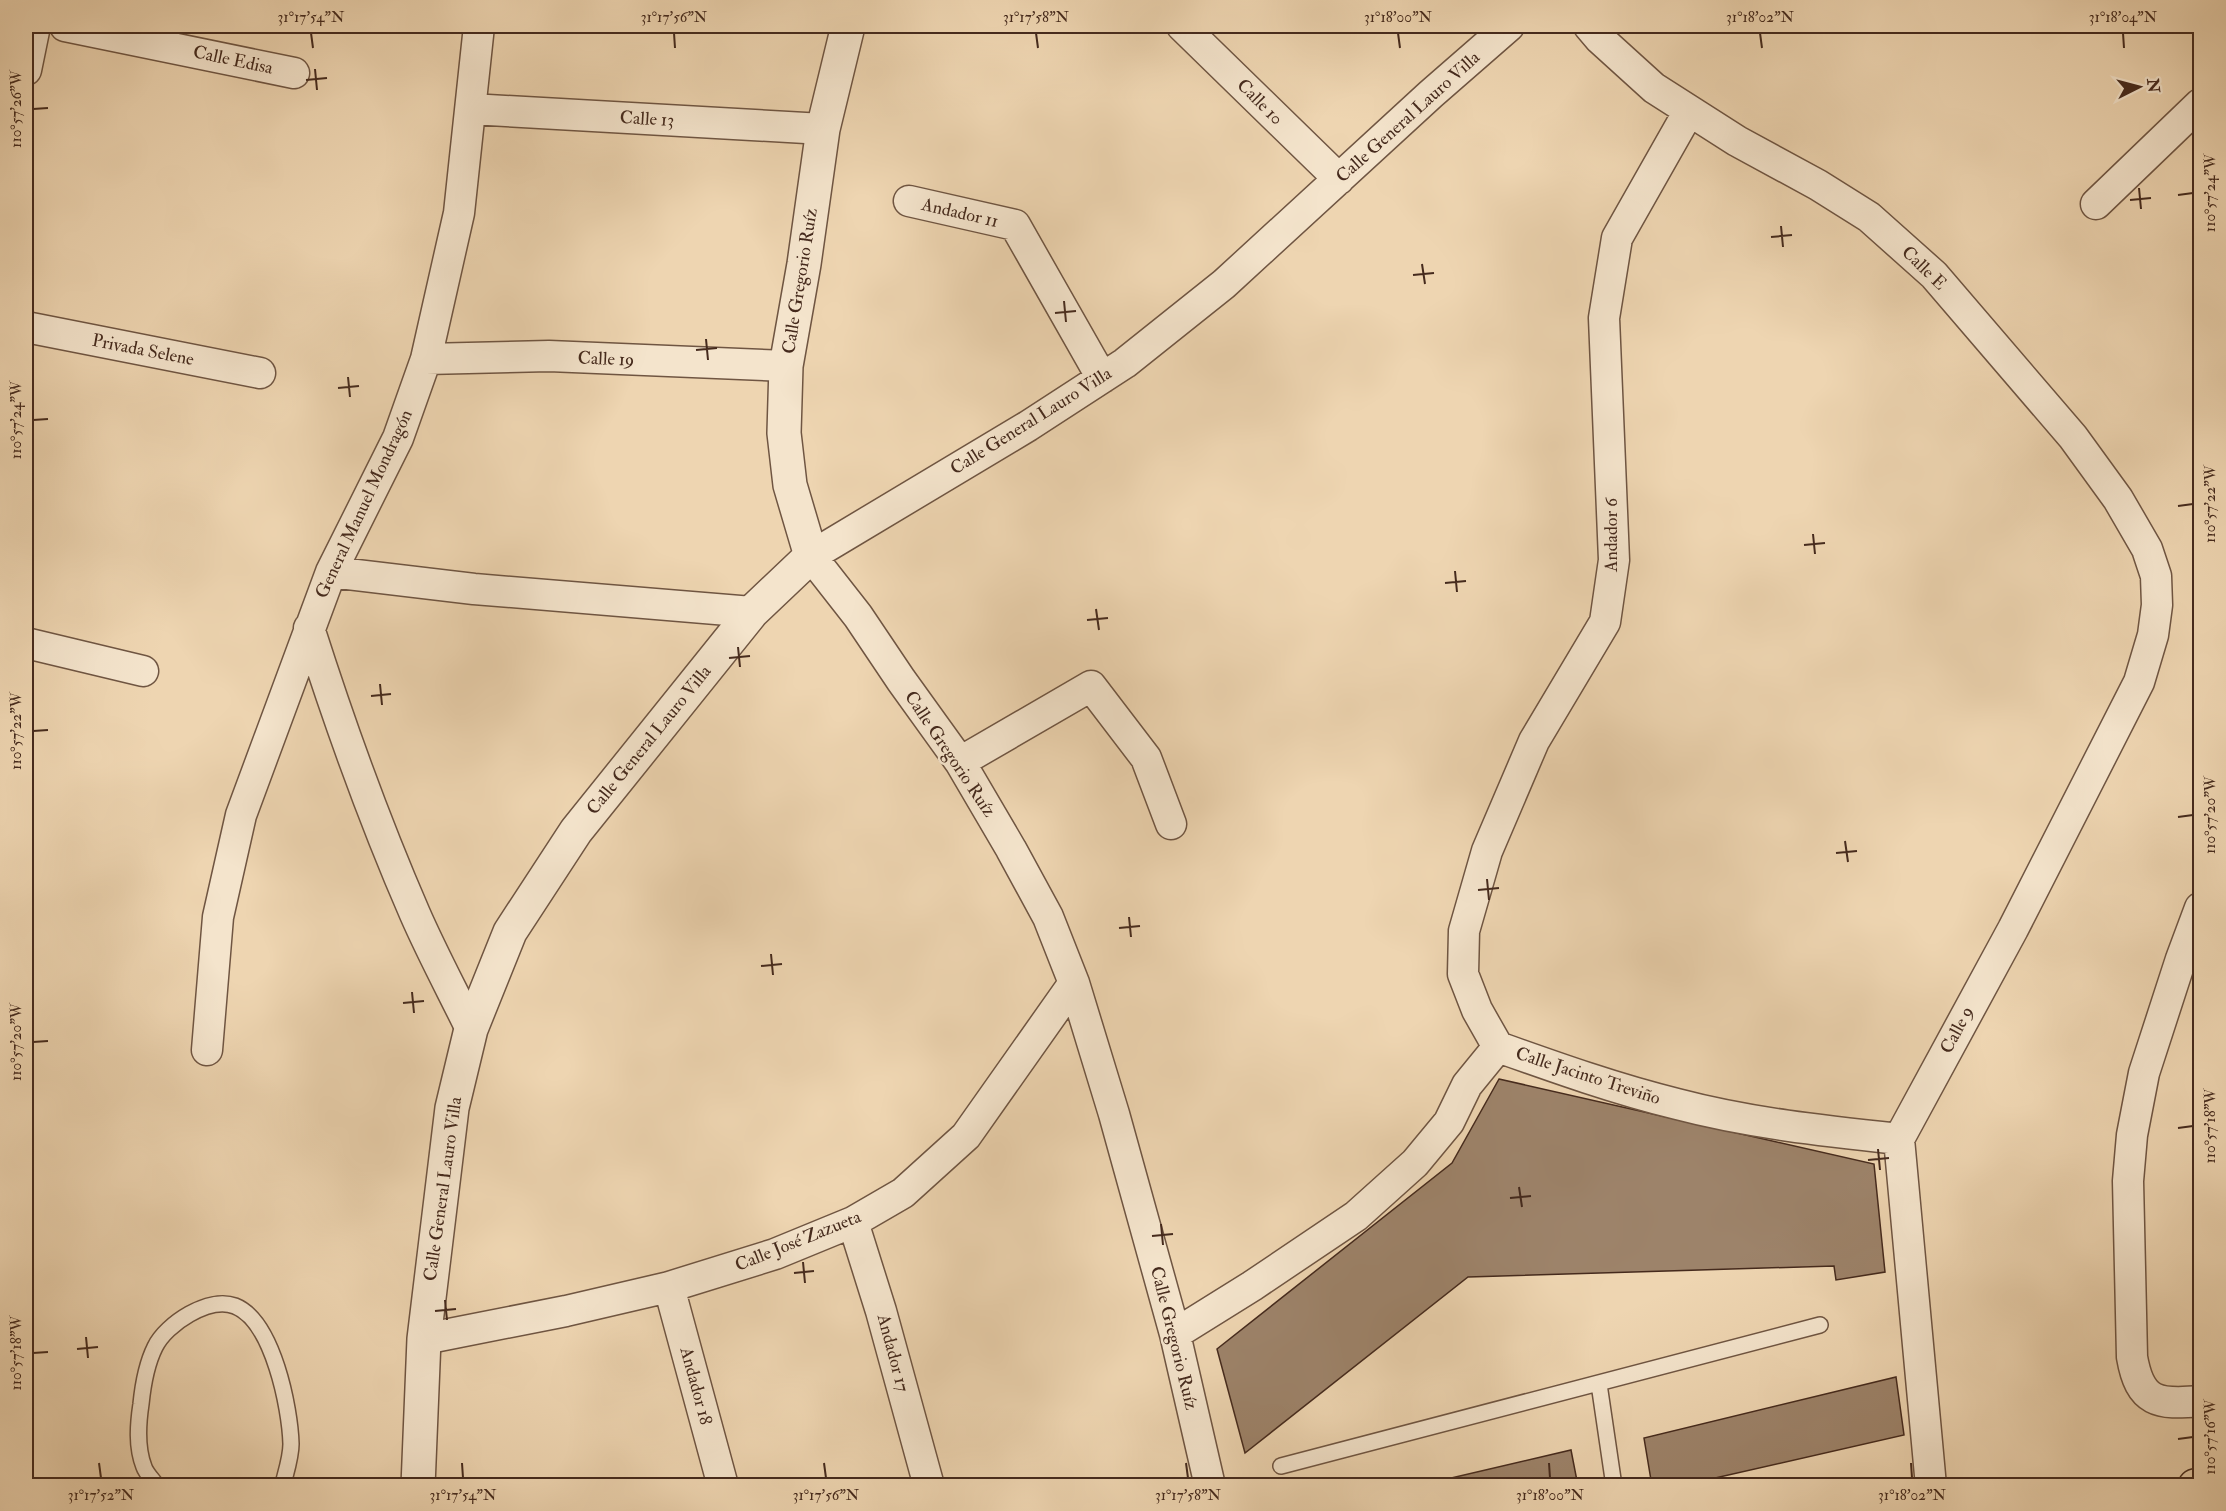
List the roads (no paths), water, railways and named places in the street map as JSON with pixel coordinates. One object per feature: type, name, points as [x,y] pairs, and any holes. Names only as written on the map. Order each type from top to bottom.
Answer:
[{"type":"main road","points":[[2195,1485],[2200,1485]]},
{"type":"street","points":[[26,70],[35,26]]},
{"type":"street","name":"Calle Edisa","points":[[65,26],[294,73]]},
{"type":"street","name":"General Manuel Mondragón","points":[[207,1050],[218,917],[241,815],[331,572],[398,438],[426,359],[459,213],[479,26]]},
{"type":"street","name":"Calle Gregorio Ruíz","points":[[848,26],[823,129],[804,264],[786,366],[784,433],[789,475],[811,555],[858,616],[960,762],[1048,917],[1074,982],[1114,1114],[1175,1334],[1210,1485]]},
{"type":"street","name":"Calle 10","points":[[1182,26],[1339,179]]},
{"type":"street","name":"Calle General Lauro Villa","points":[[418,1485],[424,1339],[452,1108],[471,1029],[510,932],[576,831],[752,612],[811,555],[1028,426],[1125,363],[1224,284],[1509,26]]},
{"type":"street","name":"Calle E","points":[[1589,26],[1600,39],[1654,88],[1737,141],[1818,185],[1869,217],[1934,274],[2073,437],[2118,499],[2147,549],[2156,576],[2157,605]]},
{"type":"street","points":[[2096,204],[2200,104]]},
{"type":"street","name":"Calle 13","points":[[471,109],[823,129]]},
{"type":"street","name":"Andador 6","points":[[1498,1047],[1477,1010],[1463,974],[1464,931],[1487,851],[1534,741],[1605,622],[1614,560],[1604,318],[1617,238],[1689,111]]},
{"type":"street","name":"Andador 11","points":[[909,201],[1015,225],[1102,378]]},
{"type":"street","name":"Privada Selene","points":[[26,327],[260,373]]},
{"type":"street","name":"Calle 19","points":[[426,359],[549,356],[786,366]]},
{"type":"street","points":[[331,572],[474,589],[752,612]]},
{"type":"street","name":"Calle 9","points":[[1899,1139],[2013,929],[2139,682],[2153,635],[2157,605]]},
{"type":"street","points":[[309,628],[339,724],[369,802],[416,915],[471,1029]]},
{"type":"street","points":[[26,643],[143,670]]},
{"type":"street","points":[[960,762],[1091,686],[1146,758],[1171,824]]},
{"type":"street","points":[[2200,908],[2181,958],[2144,1073],[2132,1134],[2128,1181],[2132,1357],[2135,1376],[2142,1390],[2157,1400],[2174,1403],[2200,1401]]},
{"type":"street","name":"Calle José Zazueta","points":[[424,1339],[566,1311],[669,1287],[775,1254],[853,1222],[903,1193],[966,1136],[1074,982]]},
{"type":"street","name":"Calle Jacinto Treviño","points":[[1175,1334],[1252,1286],[1356,1216],[1415,1163],[1443,1130],[1467,1084],[1498,1047],[1593,1081],[1678,1105],[1748,1119],[1899,1139]]},
{"type":"street","points":[[1899,1139],[1931,1485]]},
{"type":"street","name":"Andador 17","points":[[853,1222],[881,1311],[929,1485]]},
{"type":"street","name":"Andador 18","points":[[669,1287],[723,1485]]},
{"type":"lane","points":[[157,1485],[144,1468],[137,1432],[144,1376],[156,1344],[182,1318],[201,1308],[221,1304],[236,1306],[250,1317],[266,1336],[288,1408],[291,1446],[284,1485]]},
{"type":"lane","points":[[1281,1466],[1820,1325]]},
{"type":"lane","points":[[1599,1384],[1614,1485]]}]
